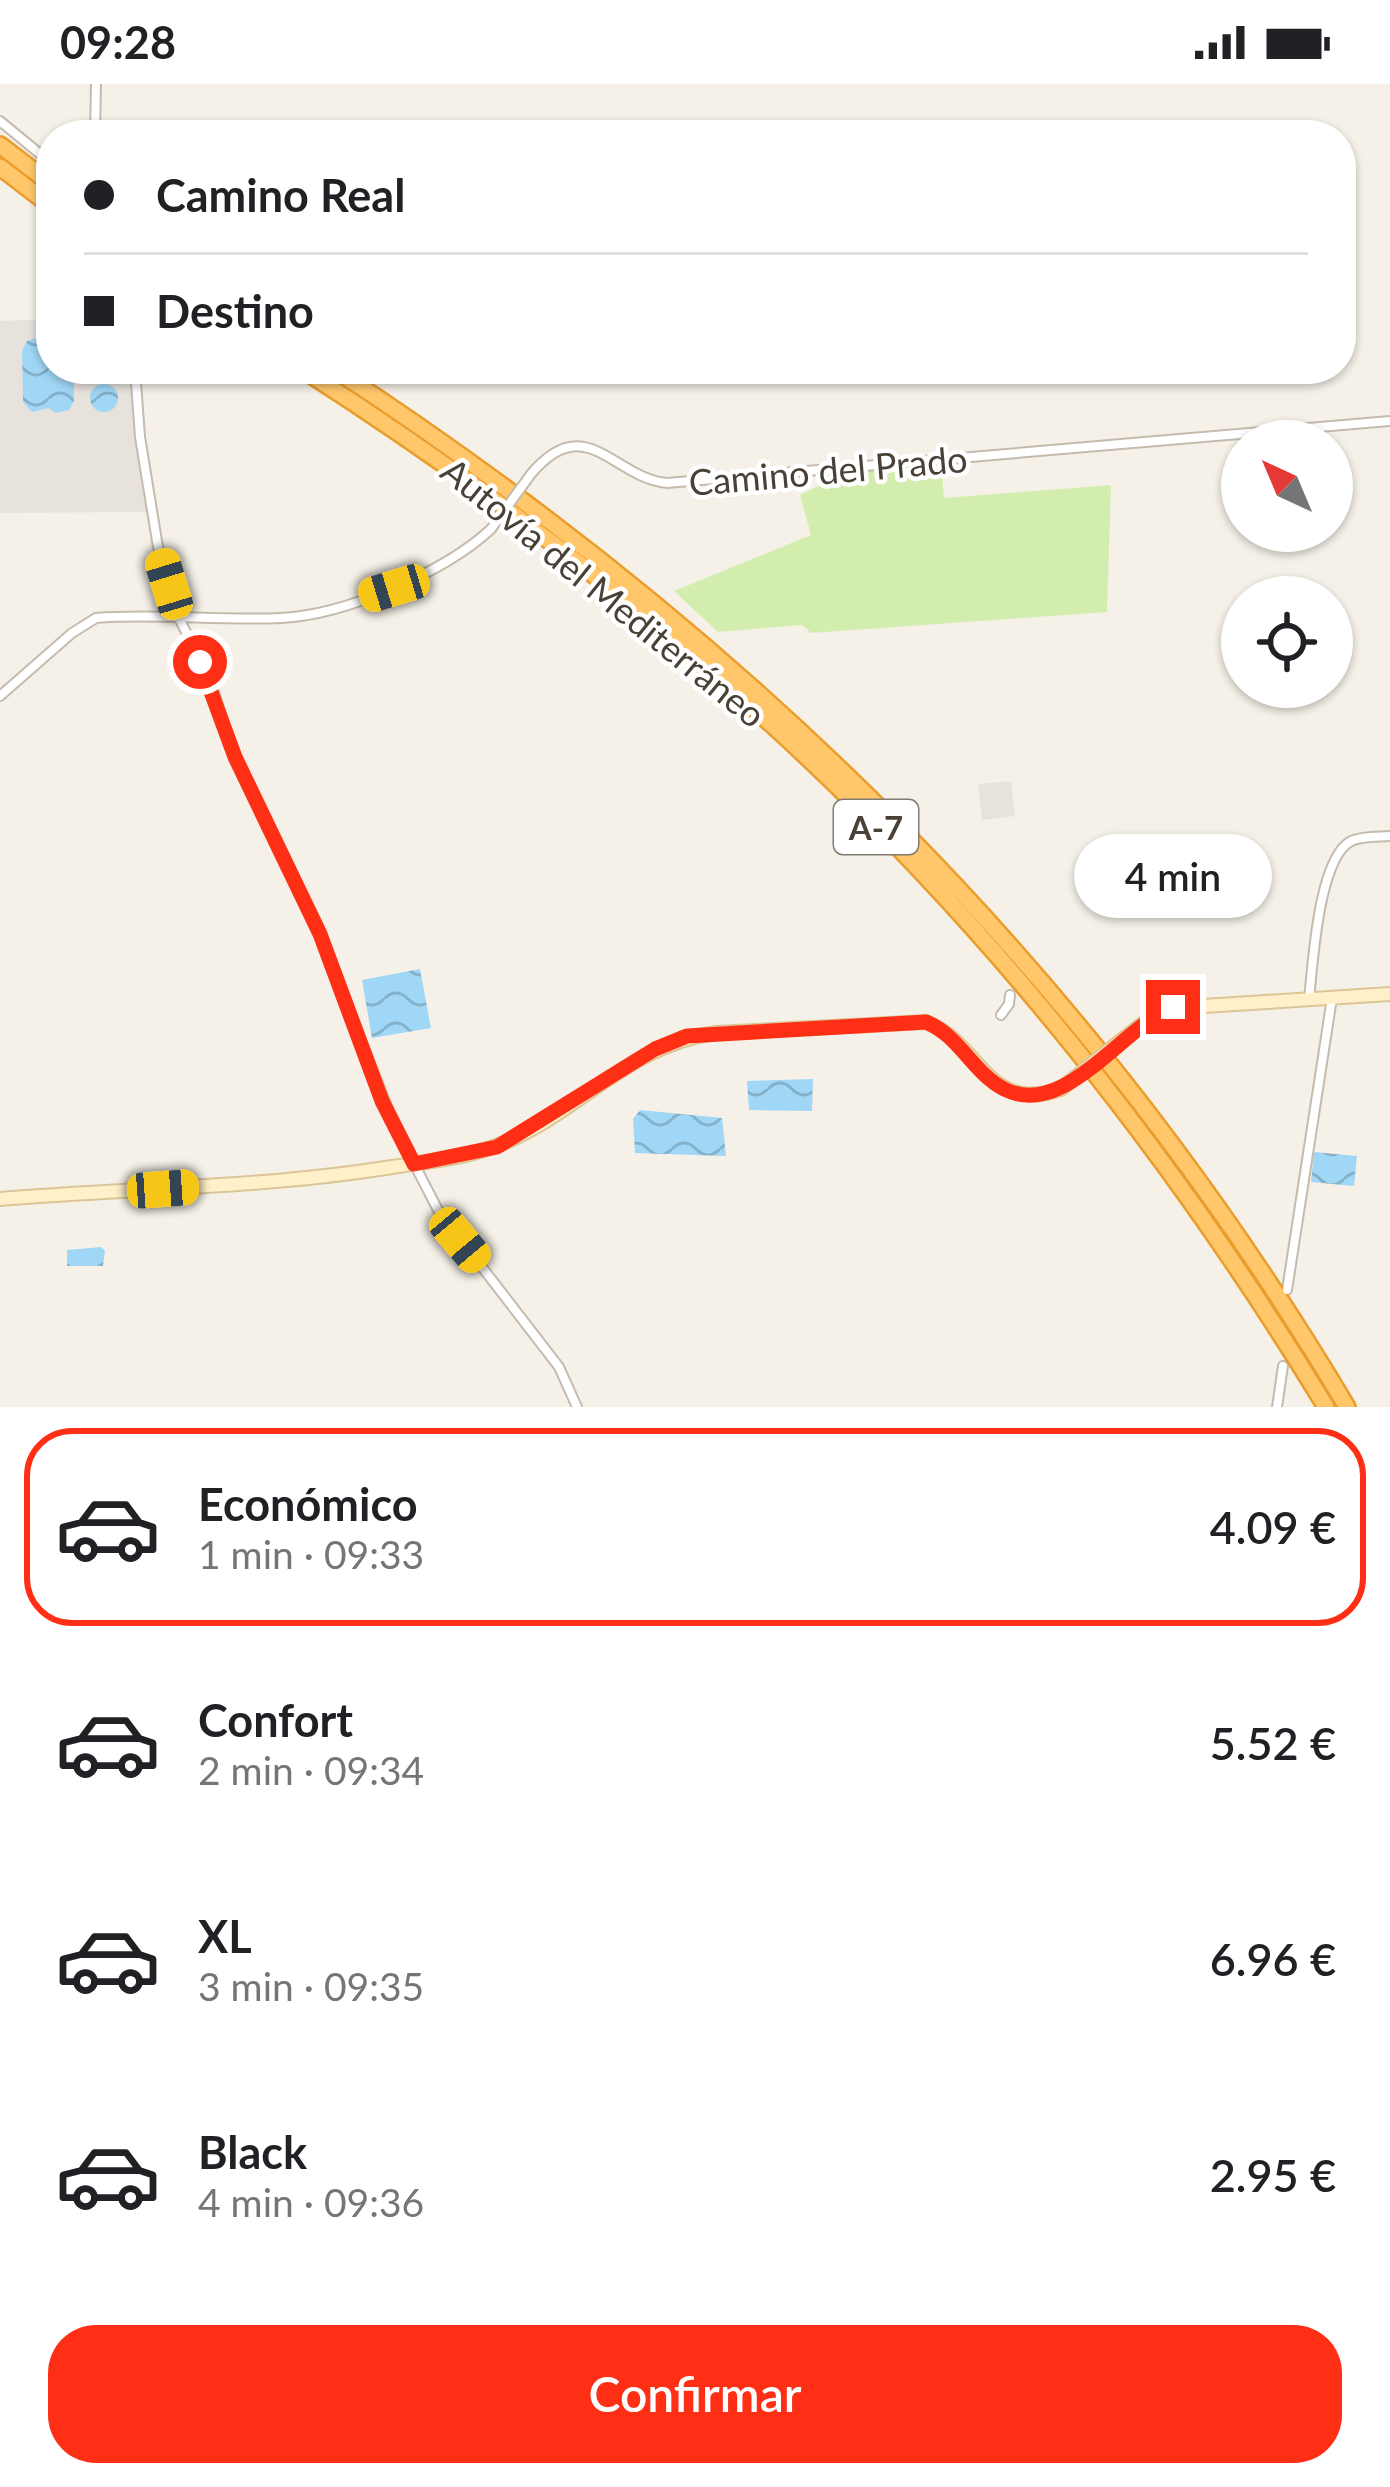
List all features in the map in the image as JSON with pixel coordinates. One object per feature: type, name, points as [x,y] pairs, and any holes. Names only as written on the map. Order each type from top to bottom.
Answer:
[{"type":"highway","points":[[0,145],[36,173]]},
{"type":"highway","points":[[0,167],[36,195]]},
{"type":"highway","name":"Autovía del Mediterráneo","points":[[324,384],[480,489],[602,581],[725,683],[880,831],[988,946],[1101,1080],[1218,1239],[1326,1407]]},
{"type":"highway","name":"Autovía del Mediterráneo","points":[[356,384],[525,499],[655,601],[735,669],[911,837],[1036,974],[1165,1135],[1265,1276],[1347,1407]]},
{"type":"main road","points":[[0,1198],[249,1183],[414,1164],[497,1147],[655,1049],[687,1036],[926,1022],[953,1037],[1000,1087],[1029,1096],[1061,1089],[1150,1018],[1173,1007],[1390,994]]},
{"type":"street","points":[[95,120],[96,84]]},
{"type":"street","points":[[0,121],[36,151]]},
{"type":"street","points":[[136,384],[158,547],[180,620],[211,683],[235,757],[320,934],[382,1101],[460,1240],[559,1367],[577,1407]]},
{"type":"street","name":"Camino del Prado","points":[[0,696],[96,618],[287,618],[394,588],[469,547],[491,529],[531,474],[554,454],[580,447],[606,453],[642,478],[667,483],[1390,421]]},
{"type":"street","points":[[1309,999],[1325,885],[1341,851],[1354,840],[1390,836]]},
{"type":"street","points":[[1000,1015],[1010,995]]},
{"type":"street","points":[[1287,1290],[1332,998]]},
{"type":"street","points":[[1277,1407],[1283,1366]]},
{"type":"shaded area","points":[[36,320],[36,384],[133,384],[148,512],[0,513],[0,321]]},
{"type":"shaded area","points":[[1011,781],[1015,816],[982,820],[978,784]]},
{"type":"green space","points":[[941,465],[944,498],[1111,485],[1107,612],[811,633],[802,625],[718,632],[674,591],[811,535],[800,495],[818,486],[825,473]]},
{"type":"water","points":[[36,338],[36,384],[74,384],[69,410],[32,412],[23,402],[22,351],[27,341]]},
{"type":"water","points":[[104,384],[114,388],[118,398],[114,408],[104,412],[94,408],[90,398],[94,388]]},
{"type":"water","points":[[420,969],[431,1028],[372,1038],[362,980]]},
{"type":"water","points":[[813,1079],[812,1111],[749,1110],[747,1081]]},
{"type":"water","points":[[640,1110],[722,1118],[726,1156],[635,1153],[633,1119]]},
{"type":"water","points":[[1314,1152],[1357,1156],[1354,1186],[1311,1182]]},
{"type":"water","points":[[101,1247],[103,1266],[67,1266],[67,1250]]},
{"type":"route","points":[[200,662],[235,757],[320,934],[382,1101],[414,1164],[497,1147],[655,1049],[687,1036],[926,1022],[953,1037],[1000,1087],[1029,1096],[1070,1084],[1150,1018],[1173,1007]]}]
